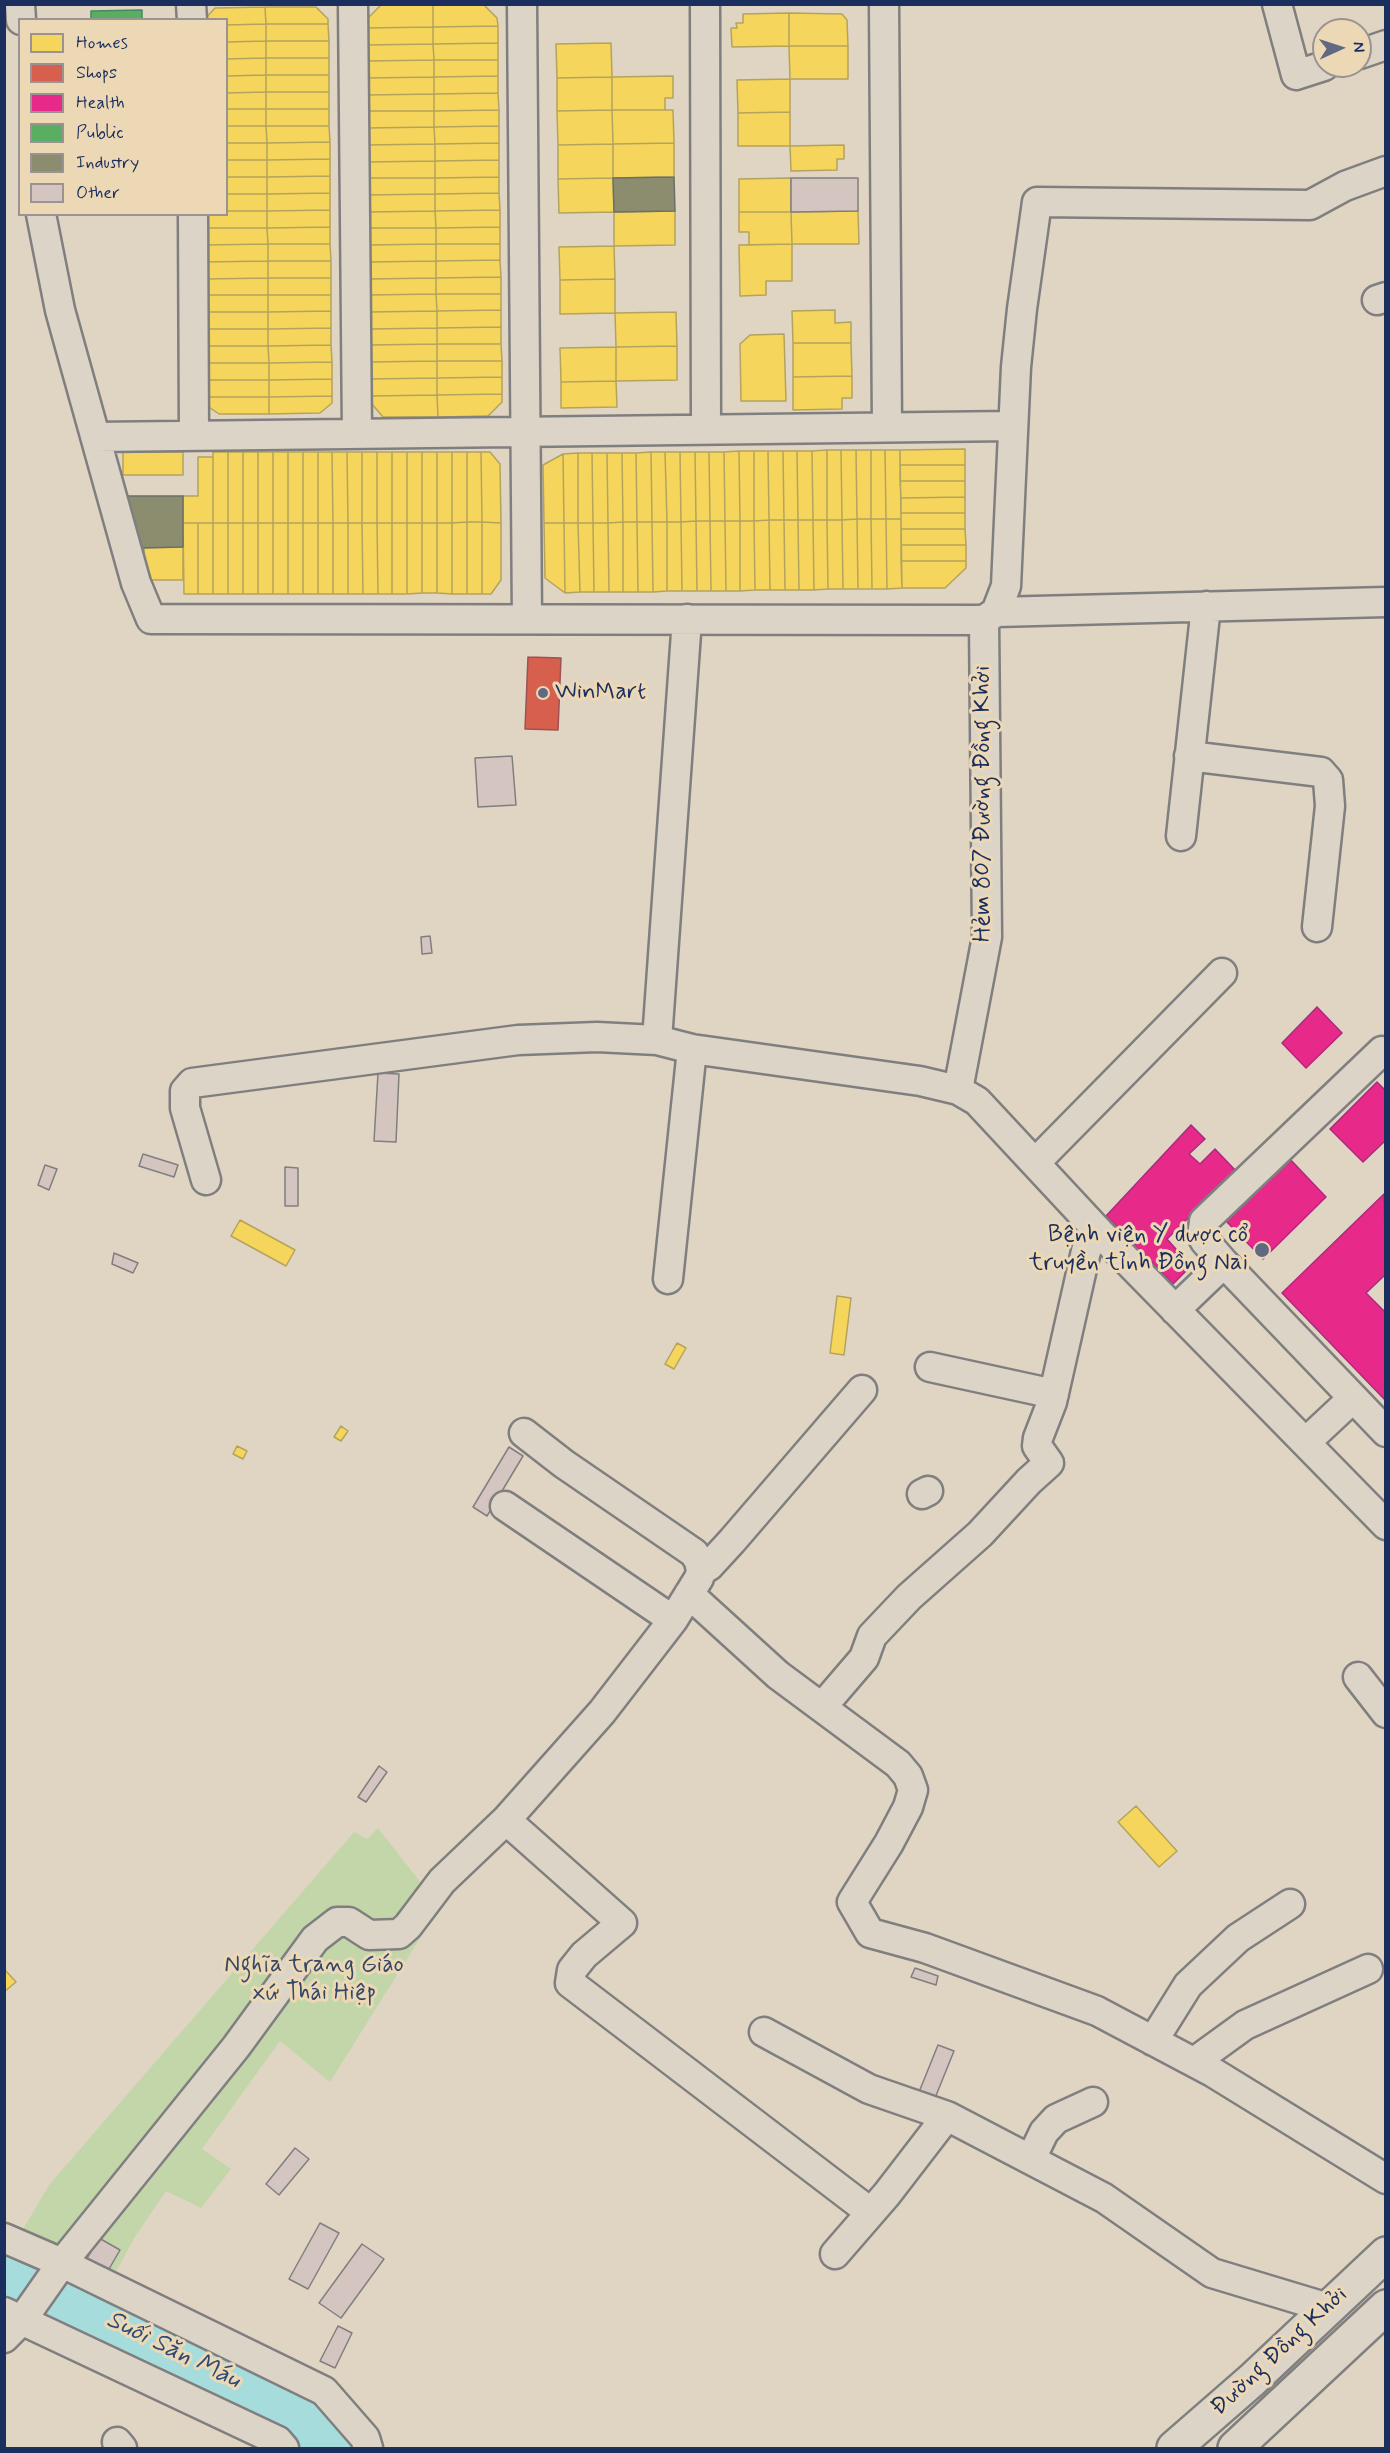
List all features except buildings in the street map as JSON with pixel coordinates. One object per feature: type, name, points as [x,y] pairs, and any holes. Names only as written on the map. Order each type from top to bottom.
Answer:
[{"type":"main road","name":"Đường Đồng Khởi","points":[[1173,2448],[1386,2254]]},
{"type":"main road","name":"Đường Đồng Khởi","points":[[1235,2448],[1386,2307]]},
{"type":"street","points":[[353,4],[357,434]]},
{"type":"street","points":[[522,4],[527,619]]},
{"type":"street","points":[[705,4],[706,429]]},
{"type":"street","points":[[885,4],[887,428]]},
{"type":"street","points":[[1277,4],[1296,75],[1312,70]]},
{"type":"street","name":"Hẻm 807 Đường Đồng Khởi","points":[[958,1090],[987,937],[990,616],[1003,596],[1007,575],[1012,426],[1022,309],[1037,202],[1310,205],[1345,186],[1386,171]]},
{"type":"street","points":[[41,216],[60,310],[136,583],[151,619],[687,619],[990,616],[1206,606],[1386,602]]},
{"type":"street","points":[[193,216],[194,436]]},
{"type":"street","points":[[96,437],[1012,426]]},
{"type":"street","points":[[1180,836],[1206,606]]},
{"type":"street","points":[[657,1040],[687,619]]},
{"type":"street","points":[[1189,756],[1321,772],[1328,780],[1330,806],[1317,927]]},
{"type":"street","points":[[1035,1163],[1222,973]]},
{"type":"street","points":[[206,1180],[185,1108],[185,1091],[192,1083],[518,1040],[597,1037],[657,1040],[692,1049],[921,1081],[958,1090],[977,1101],[1099,1232],[1386,1525]]},
{"type":"street","points":[[668,1279],[692,1049]]},
{"type":"street","points":[[1386,1055],[1382,1051],[1204,1221],[1203,1240],[1352,1399],[1386,1432]]},
{"type":"street","points":[[822,1707],[864,1658],[872,1636],[909,1597],[980,1534],[1029,1480],[1049,1463],[1037,1446],[1037,1442],[1054,1394],[1086,1251],[1099,1232]]},
{"type":"street","points":[[1175,1310],[1224,1263]]},
{"type":"street","points":[[930,1367],[1054,1394]]},
{"type":"street","points":[[285,2448],[278,2441],[10,2323],[62,2263],[236,2047],[315,1939],[337,1922],[349,1922],[369,1935],[399,1934],[408,1926],[442,1881],[506,1820],[602,1712],[673,1620],[695,1582],[862,1390]]},
{"type":"street","points":[[1306,1442],[1352,1399]]},
{"type":"street","points":[[524,1432],[564,1464],[694,1553],[695,1582],[750,1649],[778,1675],[898,1764],[908,1776],[913,1790],[908,1807],[890,1844],[852,1902],[870,1933],[925,1948],[1097,2011],[1194,2062],[1386,2180]]},
{"type":"street","points":[[504,1506],[673,1620]]},
{"type":"street","points":[[1359,1677],[1386,1713]]},
{"type":"street","points":[[506,1820],[622,1923],[584,1955],[572,1970],[570,1983],[870,2212]]},
{"type":"street","points":[[1153,2041],[1188,1985],[1238,1938],[1290,1904]]},
{"type":"street","points":[[1194,2062],[1245,2025],[1368,1969]]},
{"type":"street","points":[[764,2032],[869,2089],[947,2116],[1032,2159],[1104,2198],[1212,2273],[1328,2308]]},
{"type":"street","points":[[1032,2159],[1044,2132],[1056,2119],[1093,2102]]},
{"type":"street","points":[[835,2254],[947,2116]]},
{"type":"street","points":[[4,2238],[62,2263],[324,2391],[365,2438],[368,2448]]},
{"type":"green space","name":"Nghĩa trang Giáo xứ Thái Hiệp","points":[[378,1828],[428,1892],[442,1903],[330,2082],[280,2041],[202,2149],[231,2169],[201,2208],[166,2191],[135,2237],[112,2279],[19,2236],[49,2185],[354,1832],[367,1839]]},
{"type":"water","name":"Suối Săn Máu","points":[[5,2247],[319,2398],[360,2448],[295,2448],[5,2304]]},
{"type":"place","name":"WinMart","points":[[543,693]]},
{"type":"place","name":"Bệnh viện Y dược cổ truyền tỉnh Đồng Nai","points":[[1262,1250]]}]
